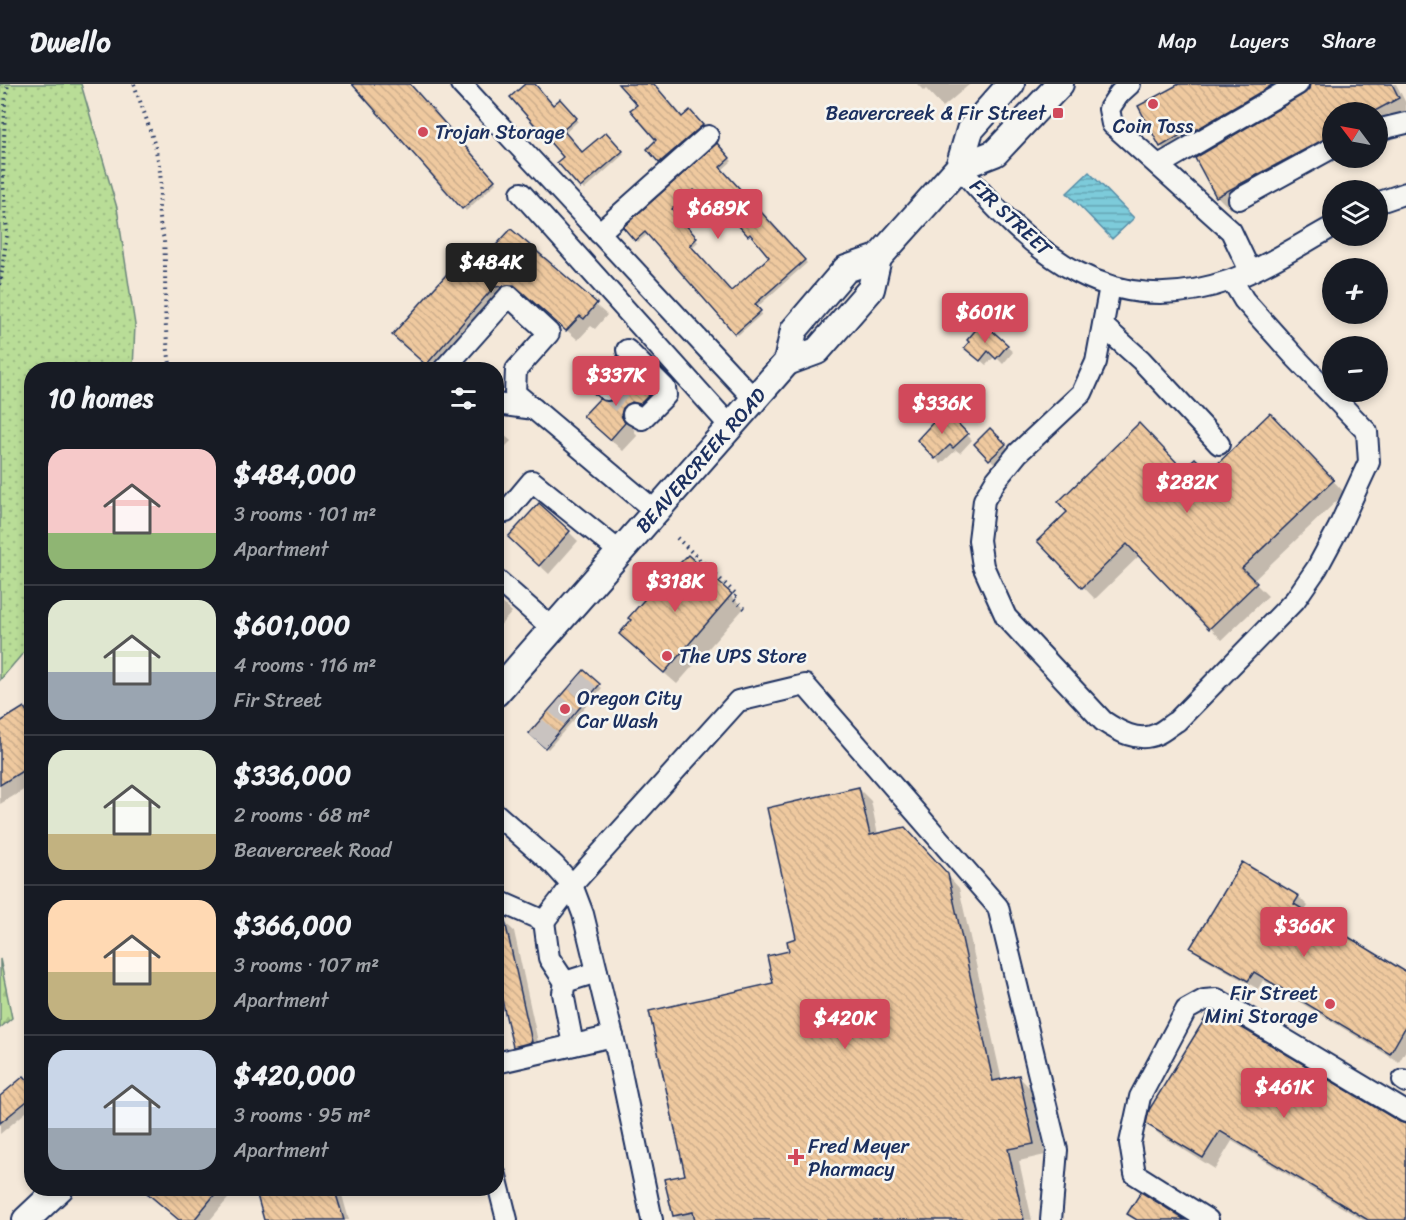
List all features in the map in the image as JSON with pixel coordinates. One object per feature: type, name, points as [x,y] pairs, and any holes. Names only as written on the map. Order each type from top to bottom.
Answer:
[{"type":"main road","name":"BEAVERCREEK ROAD","points":[[504,684],[787,362],[794,330],[846,269],[878,258],[959,167],[969,130],[1011,84]]},
{"type":"main road","name":"BEAVERCREEK ROAD","points":[[959,167],[995,153],[1060,84]]},
{"type":"main road","points":[[26,1220],[52,1196]]},
{"type":"street","points":[[461,84],[754,399]]},
{"type":"street","points":[[1110,286],[1096,362],[1082,393],[1018,453],[996,480],[984,500],[979,540],[983,566],[1006,617],[1103,721],[1119,732],[1137,737],[1155,735],[1177,721],[1295,600],[1317,568],[1369,462],[1367,432],[1244,300],[1231,231],[1112,124],[1109,109],[1119,94],[1130,84]]},
{"type":"street","points":[[1160,165],[1298,84]]},
{"type":"street","points":[[1388,127],[1406,123]]},
{"type":"street","points":[[599,232],[708,136]]},
{"type":"street","points":[[1239,199],[1322,153]]},
{"type":"street","name":"FIR STREET","points":[[959,167],[989,201],[1041,250],[1074,272],[1110,286],[1151,292],[1189,291],[1241,275],[1322,232]]},
{"type":"street","points":[[521,193],[730,426]]},
{"type":"street","points":[[1388,199],[1406,193]]},
{"type":"street","points":[[453,362],[509,296],[549,333],[516,370],[515,393],[656,512]]},
{"type":"street","points":[[1104,326],[1141,360],[1219,444]]},
{"type":"street","points":[[627,350],[665,388],[666,395],[642,419],[633,414]]},
{"type":"street","points":[[504,405],[534,409]]},
{"type":"street","points":[[506,512],[532,481],[620,552]]},
{"type":"street","points":[[504,586],[553,629]]},
{"type":"street","points":[[573,1045],[563,993],[565,982],[549,958],[544,921],[572,885],[738,701],[805,685],[998,907],[1057,1150],[1051,1220]]},
{"type":"street","points":[[504,821],[554,865],[572,885],[583,914],[613,1036],[652,1220]]},
{"type":"street","points":[[504,904],[544,921]]},
{"type":"street","points":[[565,982],[597,972]]},
{"type":"street","points":[[1208,1220],[1136,1174],[1130,1143],[1140,1097],[1186,1010],[1204,1000],[1217,999],[1406,1112]]},
{"type":"street","points":[[504,1061],[613,1036]]},
{"type":"street","points":[[501,1196],[507,1220]]},
{"type":"path","points":[[0,285],[7,234],[3,182],[5,103],[8,84]]},
{"type":"path","points":[[134,84],[160,170],[159,218],[164,240],[164,300],[170,362]]},
{"type":"path","points":[[676,538],[737,595],[733,599],[748,611]]},
{"type":"green space","points":[[0,84],[81,84],[117,208],[135,325],[133,362],[24,362],[24,652],[0,680]]},
{"type":"green space","points":[[0,959],[12,1018],[0,1028]]},
{"type":"water","points":[[1089,172],[1134,218],[1112,239],[1067,193]]},
{"type":"building","name":"Trojan Storage","points":[[352,84],[410,84],[495,180],[462,209]]},
{"type":"building","points":[[525,84],[535,84],[553,105],[560,99],[577,118],[563,130],[582,152],[606,132],[623,151],[580,188],[557,162],[563,157],[510,97]]},
{"type":"building","points":[[618,84],[654,84],[682,117],[690,110],[703,125],[659,163],[647,149],[656,140],[630,110],[637,105]]},
{"type":"building","points":[[1179,84],[1274,84],[1184,137],[1182,134],[1160,147],[1138,106]]},
{"type":"building","points":[[1310,84],[1392,84],[1399,98],[1388,104],[1388,102],[1322,102],[1322,140],[1216,197],[1195,158],[1309,89]]},
{"type":"building","points":[[717,143],[730,158],[720,167],[805,260],[755,304],[761,311],[735,334],[645,232],[635,241],[623,227]],"holes":[[[694,190],[720,219],[727,213],[748,236],[750,234],[769,257],[731,291],[690,245],[697,238],[672,209]]]},
{"type":"building","points":[[511,229],[597,303],[584,319],[580,316],[566,331],[514,285],[494,287],[429,362],[423,362],[392,335],[473,245],[486,256]]},
{"type":"building","points":[[980,325],[986,330],[988,327],[1008,345],[996,359],[988,351],[980,361],[964,348],[969,342],[967,340]]},
{"type":"building","points":[[620,375],[633,386],[639,379],[652,392],[640,404],[632,402],[623,408],[621,415],[625,423],[610,440],[583,416],[599,399],[610,402],[616,397],[618,387],[615,381]]},
{"type":"building","points":[[947,412],[968,434],[953,448],[950,445],[935,459],[917,440],[938,417],[940,419]]},
{"type":"building","points":[[1270,413],[1334,480],[1242,568],[1257,583],[1209,629],[1127,544],[1082,588],[1037,541],[1067,512],[1058,502],[1139,423],[1183,469],[1195,458],[1209,472]]},
{"type":"building","points":[[990,428],[1006,444],[989,460],[974,444]]},
{"type":"building","points":[[539,503],[570,531],[539,566],[508,537]]},
{"type":"building","points":[[688,555],[732,594],[664,673],[619,634],[631,620],[628,618],[673,567],[675,568]]},
{"type":"building","name":"Oregon City Car Wash","points":[[584,670],[600,684],[545,748],[529,733]]},
{"type":"building","points":[[24,707],[24,770],[0,785],[0,722]]},
{"type":"building","points":[[859,787],[870,835],[905,827],[948,874],[993,1081],[1019,1075],[1034,1144],[1008,1149],[1024,1220],[695,1220],[693,1212],[673,1216],[664,1179],[685,1175],[649,1011],[773,983],[767,956],[789,951],[787,941],[796,938],[767,808]]},
{"type":"building","points":[[1242,862],[1299,896],[1294,904],[1406,972],[1406,1026],[1390,1054],[1254,972],[1248,981],[1190,948]]},
{"type":"building","points":[[504,917],[532,1042],[513,1047],[504,1008]]},
{"type":"building","points":[[1214,1011],[1406,1124],[1406,1220],[1368,1220],[1220,1131],[1203,1158],[1146,1124],[1149,1110],[1209,1012]]},
{"type":"building","points":[[24,1076],[24,1104],[0,1123],[0,1096]]},
{"type":"building","points":[[1141,1192],[1185,1220],[1137,1220],[1127,1214]]},
{"type":"building","points":[[150,1196],[214,1196],[194,1220],[179,1220]]},
{"type":"building","points":[[257,1196],[336,1196],[344,1220],[264,1220]]},
{"type":"tunnel","points":[[607,390],[633,414]]},
{"type":"tunnel","points":[[537,741],[592,677]]},
{"type":"place","name":"Coin Toss","points":[[1153,104]]},
{"type":"place","name":"Beavercreek & Fir Street","points":[[1058,113]]},
{"type":"place","name":"Trojan Storage","points":[[423,132]]},
{"type":"place","name":"The UPS Store","points":[[667,656]]},
{"type":"place","name":"Oregon City Car Wash","points":[[565,709]]},
{"type":"place","name":"Fir Street Mini Storage","points":[[1330,1004]]},
{"type":"place","name":"Fred Meyer Pharmacy","points":[[796,1157]]}]
